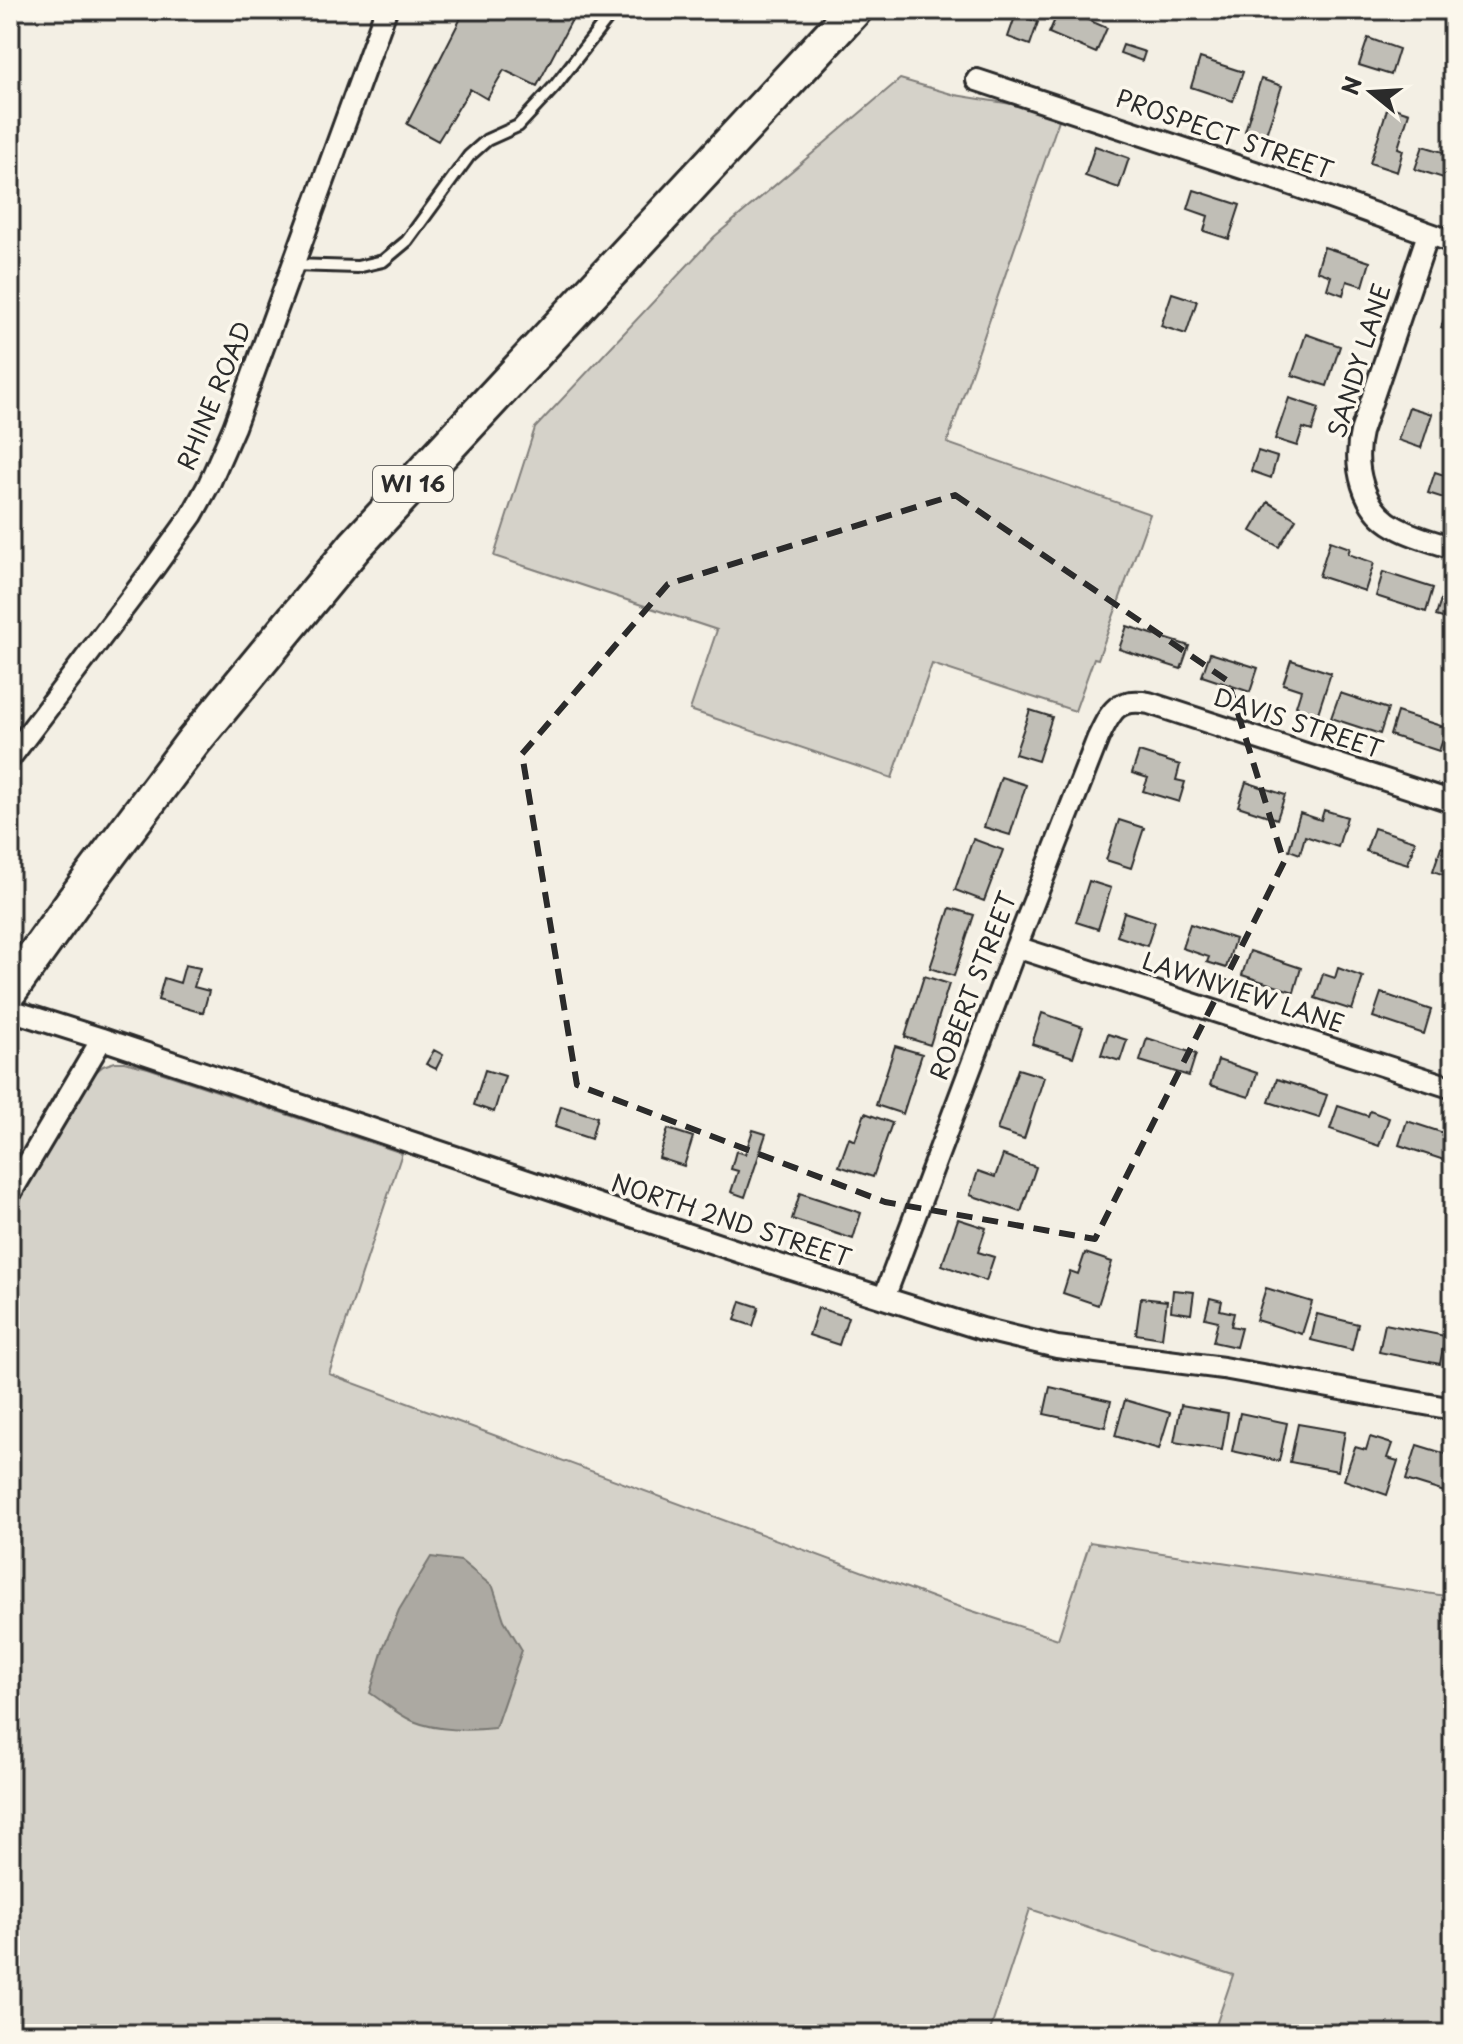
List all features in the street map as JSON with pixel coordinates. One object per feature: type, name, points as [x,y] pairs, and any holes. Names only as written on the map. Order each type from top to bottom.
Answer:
[{"type":"highway","name":"WI 16","points":[[10,990],[193,742],[355,546],[854,10]]},
{"type":"street","name":"RHINE ROAD","points":[[10,758],[153,569],[192,515],[209,484],[234,427],[386,10]]},
{"type":"street","name":"PROSPECT STREET","points":[[977,80],[1270,177],[1453,242]]},
{"type":"street","name":"SANDY LANE","points":[[1428,234],[1361,432],[1358,465],[1361,483],[1383,518],[1407,533],[1453,548]]},
{"type":"street","name":"DAVIS STREET","points":[[1127,701],[1149,703],[1453,802]]},
{"type":"street","name":"ROBERT STREET","points":[[884,1298],[1098,738],[1119,705],[1127,701]]},
{"type":"street","name":"LAWNVIEW LANE","points":[[1016,947],[1453,1088]]},
{"type":"street","name":"NORTH 2ND STREET","points":[[10,1010],[779,1265],[982,1329],[1057,1347],[1223,1368],[1453,1409]]},
{"type":"street","points":[[10,1194],[102,1039]]},
{"type":"lane","points":[[293,265],[357,267],[383,261],[407,241],[469,156],[487,140],[518,126],[555,86],[614,10]]},
{"type":"highlighted area","points":[[955,495],[1228,681],[1284,862],[1095,1239],[885,1202],[577,1085],[522,754],[668,584]]},
{"type":"shaded area","points":[[900,79],[955,95],[1030,107],[1060,117],[947,443],[1150,514],[1098,659],[1094,658],[1075,711],[932,664],[892,778],[690,710],[717,630],[494,556],[535,428],[714,237]]},
{"type":"shaded area","points":[[115,1062],[148,1068],[402,1153],[329,1374],[942,1601],[1058,1639],[1090,1542],[1453,1597],[1453,2034],[1213,2034],[1233,1975],[1030,1909],[989,2034],[10,2034],[10,1206],[75,1095],[103,1066]]},
{"type":"shaded area","points":[[431,1557],[461,1561],[493,1587],[504,1620],[522,1650],[495,1728],[432,1727],[402,1715],[370,1693],[399,1610]]},
{"type":"building","points":[[465,10],[577,10],[537,86],[504,70],[487,99],[470,89],[438,141],[407,124]]},
{"type":"building","points":[[1059,10],[1107,28],[1096,53],[1049,33]]},
{"type":"building","points":[[1016,14],[1038,22],[1030,45],[1008,37]]},
{"type":"building","points":[[1368,38],[1399,49],[1391,75],[1359,65]]},
{"type":"building","points":[[1123,45],[1145,52],[1142,61],[1120,53]]},
{"type":"building","points":[[1200,58],[1243,72],[1233,101],[1191,87]]},
{"type":"building","points":[[1261,79],[1282,86],[1265,137],[1245,131]]},
{"type":"building","points":[[1388,106],[1409,113],[1398,148],[1403,150],[1397,172],[1370,163]]},
{"type":"building","points":[[1095,146],[1129,158],[1119,188],[1085,176]]},
{"type":"building","points":[[1423,146],[1453,155],[1453,181],[1415,169]]},
{"type":"building","points":[[1194,190],[1240,205],[1229,239],[1204,231],[1208,216],[1188,209]]},
{"type":"building","points":[[1324,247],[1370,262],[1363,286],[1347,281],[1343,295],[1327,289],[1331,276],[1317,271]]},
{"type":"building","points":[[1453,291],[1453,332],[1441,328]]},
{"type":"building","points":[[1172,293],[1197,301],[1186,334],[1161,326]]},
{"type":"building","points":[[1306,334],[1340,346],[1327,386],[1292,375]]},
{"type":"building","points":[[1289,398],[1319,408],[1312,431],[1303,428],[1297,446],[1275,439]]},
{"type":"building","points":[[1409,407],[1432,414],[1421,448],[1398,440]]},
{"type":"building","points":[[1258,451],[1277,457],[1271,478],[1251,471]]},
{"type":"building","points":[[1435,472],[1453,478],[1453,501],[1428,493]]},
{"type":"building","points":[[1268,502],[1296,519],[1279,547],[1251,531]]},
{"type":"building","points":[[1330,541],[1350,548],[1348,554],[1374,563],[1365,591],[1319,576]]},
{"type":"building","points":[[1383,572],[1433,588],[1426,612],[1376,596]]},
{"type":"building","points":[[1444,590],[1453,593],[1453,621],[1436,616]]},
{"type":"building","points":[[1127,626],[1189,646],[1181,669],[1119,649]]},
{"type":"building","points":[[1210,653],[1258,668],[1250,692],[1202,676]]},
{"type":"building","points":[[1291,660],[1331,673],[1318,713],[1296,706],[1301,690],[1283,684]]},
{"type":"building","points":[[1340,693],[1388,709],[1380,734],[1331,718]]},
{"type":"building","points":[[1030,710],[1052,717],[1038,761],[1015,754]]},
{"type":"building","points":[[1397,712],[1447,728],[1439,751],[1390,735]]},
{"type":"building","points":[[1139,752],[1180,765],[1176,780],[1185,782],[1179,802],[1143,791],[1148,778],[1132,773]]},
{"type":"building","points":[[1001,777],[1026,785],[1010,835],[984,827]]},
{"type":"building","points":[[1246,782],[1285,795],[1277,819],[1238,806]]},
{"type":"building","points":[[1324,810],[1347,817],[1338,847],[1305,836],[1300,854],[1289,850],[1300,813],[1321,820]]},
{"type":"building","points":[[1119,820],[1144,828],[1131,868],[1106,860]]},
{"type":"building","points":[[1374,828],[1415,841],[1408,864],[1366,851]]},
{"type":"building","points":[[973,839],[1003,850],[984,901],[955,890]]},
{"type":"building","points":[[1441,847],[1453,851],[1453,878],[1433,871]]},
{"type":"building","points":[[1089,881],[1111,888],[1098,929],[1076,922]]},
{"type":"building","points":[[950,908],[974,915],[954,976],[930,968]]},
{"type":"building","points":[[1124,912],[1155,922],[1147,946],[1117,936]]},
{"type":"building","points":[[1190,924],[1235,939],[1226,968],[1207,962],[1209,957],[1182,948]]},
{"type":"building","points":[[1250,951],[1301,968],[1294,992],[1242,975]]},
{"type":"building","points":[[185,965],[200,968],[194,987],[209,991],[203,1013],[158,1000],[164,978],[180,983]]},
{"type":"building","points":[[1338,968],[1363,977],[1352,1010],[1315,998],[1323,974],[1335,978]]},
{"type":"building","points":[[924,976],[949,984],[930,1045],[905,1037]]},
{"type":"building","points":[[1381,993],[1431,1010],[1424,1034],[1373,1017]]},
{"type":"building","points":[[1042,1013],[1083,1027],[1073,1057],[1032,1044]]},
{"type":"building","points":[[1108,1034],[1127,1040],[1120,1061],[1101,1055]]},
{"type":"building","points":[[1147,1038],[1196,1054],[1189,1076],[1140,1061]]},
{"type":"building","points":[[895,1046],[922,1054],[903,1114],[876,1105]]},
{"type":"building","points":[[434,1050],[443,1055],[436,1069],[426,1064]]},
{"type":"building","points":[[1218,1060],[1257,1073],[1249,1097],[1210,1085]]},
{"type":"building","points":[[1018,1069],[1044,1077],[1024,1139],[997,1130]]},
{"type":"building","points":[[485,1070],[505,1076],[494,1112],[474,1105]]},
{"type":"building","points":[[1277,1079],[1327,1095],[1319,1118],[1269,1102]]},
{"type":"building","points":[[561,1106],[597,1117],[591,1139],[555,1127]]},
{"type":"building","points":[[1338,1106],[1368,1116],[1370,1111],[1389,1118],[1379,1146],[1330,1129]]},
{"type":"building","points":[[865,1113],[892,1123],[873,1177],[839,1166],[849,1138],[855,1141]]},
{"type":"building","points":[[1407,1121],[1453,1136],[1447,1161],[1399,1145]]},
{"type":"building","points":[[668,1129],[693,1137],[684,1166],[659,1158]]},
{"type":"building","points":[[753,1130],[766,1134],[745,1197],[731,1192],[738,1171],[731,1169],[736,1151],[745,1154]]},
{"type":"building","points":[[1003,1155],[1036,1167],[1021,1212],[970,1195],[978,1171],[995,1177]]},
{"type":"building","points":[[800,1193],[861,1213],[853,1239],[792,1219]]},
{"type":"building","points":[[958,1219],[986,1228],[978,1252],[994,1257],[986,1281],[942,1265]]},
{"type":"building","points":[[1085,1253],[1112,1262],[1098,1305],[1063,1293],[1070,1271],[1078,1274]]},
{"type":"building","points":[[1266,1288],[1312,1302],[1302,1334],[1256,1320]]},
{"type":"building","points":[[1173,1290],[1194,1292],[1191,1314],[1171,1311]]},
{"type":"building","points":[[1141,1298],[1167,1301],[1162,1338],[1136,1334]]},
{"type":"building","points":[[1210,1298],[1222,1301],[1220,1310],[1234,1313],[1231,1326],[1241,1328],[1236,1347],[1213,1342],[1218,1321],[1205,1318]]},
{"type":"building","points":[[741,1301],[759,1307],[753,1326],[735,1320]]},
{"type":"building","points":[[818,1308],[848,1317],[839,1345],[809,1335]]},
{"type":"building","points":[[1317,1314],[1358,1324],[1352,1350],[1311,1340]]},
{"type":"building","points":[[1385,1324],[1445,1336],[1440,1364],[1379,1352]]},
{"type":"building","points":[[1050,1387],[1111,1401],[1105,1427],[1044,1414]]},
{"type":"building","points":[[1125,1400],[1170,1413],[1159,1449],[1115,1436]]},
{"type":"building","points":[[1181,1405],[1228,1413],[1222,1450],[1174,1442]]},
{"type":"building","points":[[1240,1413],[1287,1423],[1279,1461],[1232,1451]]},
{"type":"building","points":[[1298,1424],[1345,1432],[1338,1471],[1290,1462]]},
{"type":"building","points":[[1370,1437],[1392,1444],[1387,1458],[1398,1461],[1387,1495],[1344,1480],[1355,1447],[1366,1450]]},
{"type":"building","points":[[1417,1445],[1453,1456],[1451,1494],[1406,1480]]}]
